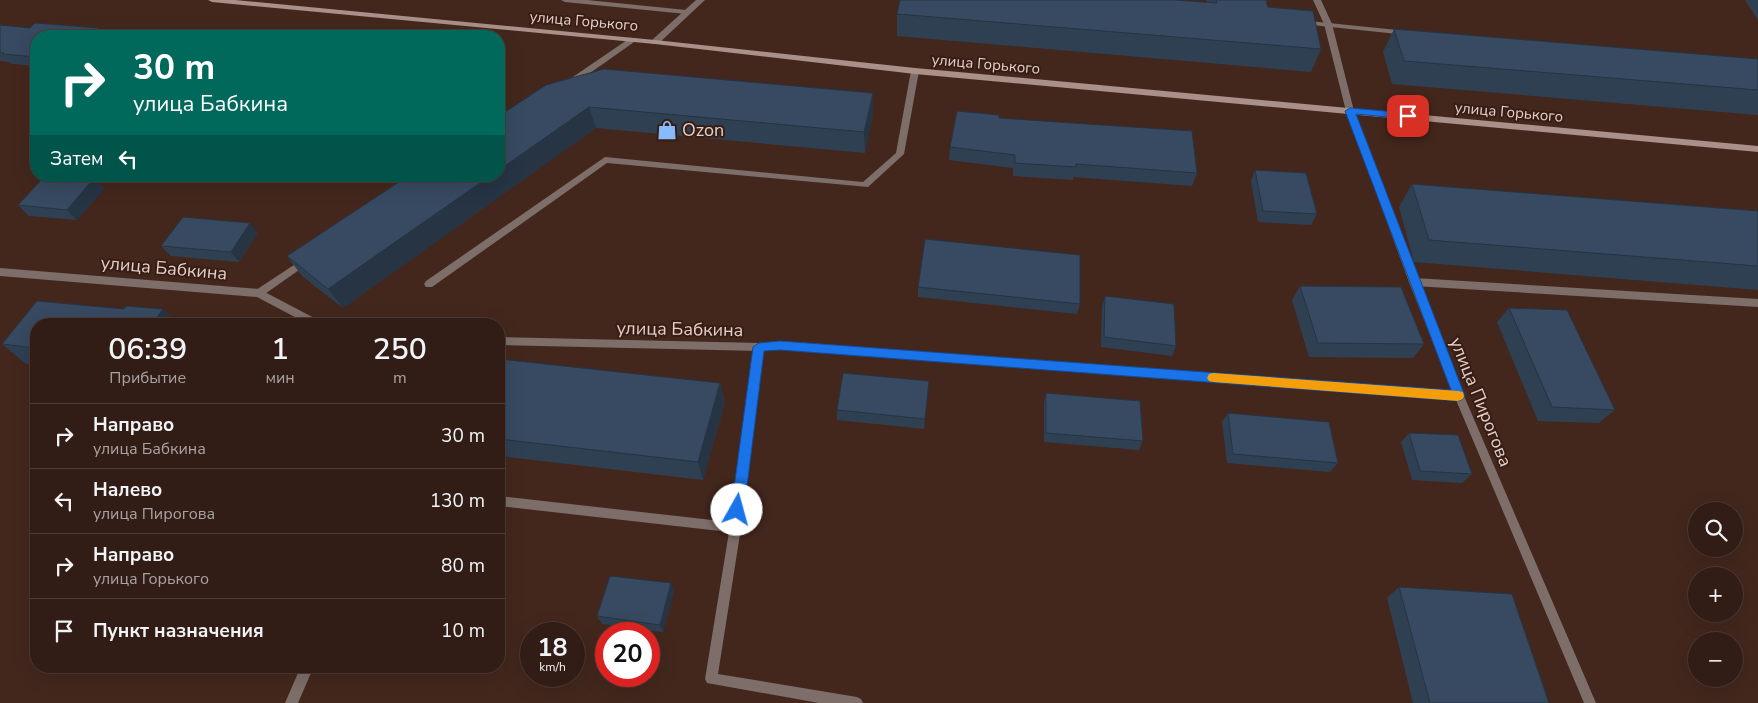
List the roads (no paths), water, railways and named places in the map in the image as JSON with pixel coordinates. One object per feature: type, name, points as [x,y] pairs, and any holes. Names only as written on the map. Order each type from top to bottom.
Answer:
[{"type":"street","name":"улица Горького","points":[[212,0],[655,42],[914,71],[1758,149]]},
{"type":"street","points":[[565,0],[686,12]]},
{"type":"street","points":[[655,42],[701,0]]},
{"type":"street","name":"улица Пирогова","points":[[1317,0],[1328,24],[1350,111],[1414,282],[1459,396],[1590,703]]},
{"type":"street","points":[[1290,21],[1416,34]]},
{"type":"street","points":[[562,88],[633,40]]},
{"type":"street","points":[[430,284],[605,160],[865,185],[900,154],[914,71]]},
{"type":"street","points":[[259,293],[316,254]]},
{"type":"street","name":"улица Бабкина","points":[[0,272],[259,293],[306,318]]},
{"type":"street","points":[[1414,282],[1758,303]]},
{"type":"street","name":"улица Бабкина","points":[[505,341],[759,347],[780,345],[1459,396]]},
{"type":"street","points":[[759,347],[735,528],[711,679],[857,703]]},
{"type":"street","points":[[505,502],[735,528]]},
{"type":"street","points":[[291,703],[305,673]]},
{"type":"place","name":"Ozon","points":[[667,130]]}]
